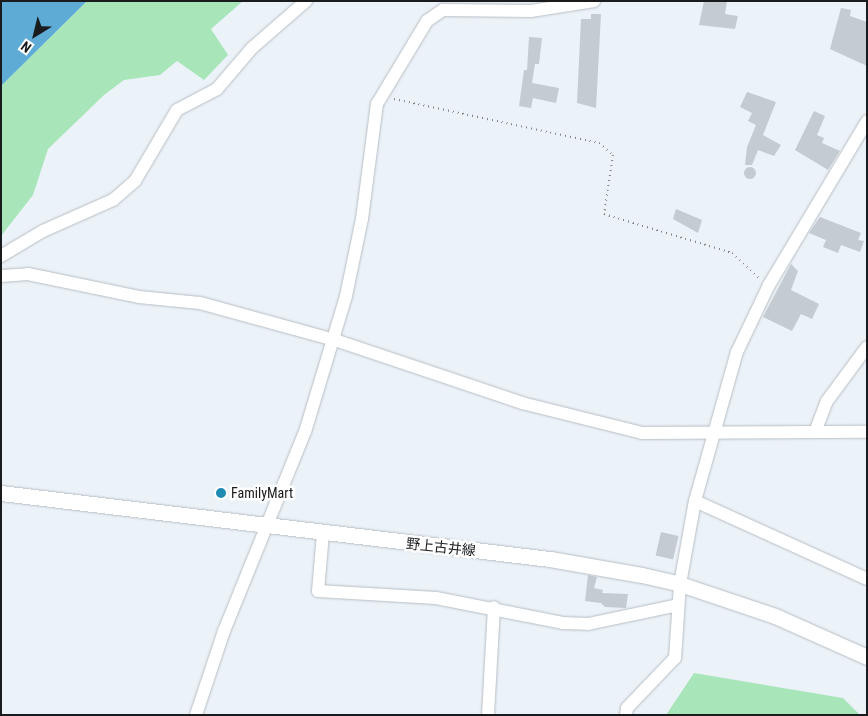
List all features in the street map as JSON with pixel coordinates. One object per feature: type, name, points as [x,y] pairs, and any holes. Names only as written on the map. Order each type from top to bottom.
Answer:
[{"type":"main road","name":"野上古井線","points":[[1,493],[266,527],[550,559],[680,584],[775,616],[867,657]]},
{"type":"street","points":[[1,256],[43,231],[113,200],[135,181],[178,110],[217,89],[252,48],[306,1]]},
{"type":"street","points":[[196,715],[224,631],[305,432],[331,340],[346,296],[362,219],[372,129],[377,104],[427,22],[443,10],[531,11],[594,1]]},
{"type":"street","points":[[626,715],[628,708],[674,658],[680,584],[695,501],[737,352],[770,285],[867,121]]},
{"type":"street","points":[[1,276],[28,274],[139,297],[181,299],[331,340],[478,390],[642,433],[867,432]]},
{"type":"street","points":[[815,432],[827,401],[867,347]]},
{"type":"street","points":[[695,501],[867,579]]},
{"type":"street","points":[[323,533],[318,591],[436,598],[494,606],[563,622],[588,624],[678,606]]},
{"type":"street","points":[[488,715],[494,606]]},
{"type":"path","points":[[383,94],[599,143],[613,155],[604,214],[732,253],[770,285]]},
{"type":"green space","points":[[87,1],[243,1],[211,29],[228,55],[204,80],[177,61],[160,75],[124,80],[104,95],[48,149],[33,195],[1,236],[1,86]]},
{"type":"green space","points":[[694,673],[843,698],[860,715],[666,715]]},
{"type":"water","points":[[1,1],[87,1],[1,86]]},
{"type":"building","points":[[704,1],[727,1],[725,14],[738,16],[735,29],[699,25]]},
{"type":"building","points":[[841,8],[851,10],[850,16],[867,22],[867,66],[830,49]]},
{"type":"building","points":[[591,14],[601,14],[596,108],[577,103],[581,19],[591,19]]},
{"type":"building","points":[[529,37],[542,38],[539,64],[535,64],[532,83],[559,88],[556,103],[533,98],[531,108],[519,106],[524,70],[527,70]]},
{"type":"building","points":[[747,92],[776,102],[763,135],[781,145],[774,156],[758,150],[752,165],[745,165],[747,147],[756,125],[748,121],[752,113],[740,107]]},
{"type":"building","points":[[814,111],[825,116],[817,135],[824,138],[822,143],[840,151],[828,170],[795,150]]},
{"type":"building","points":[[748,167],[752,167],[756,173],[752,179],[748,179],[744,175],[744,171]]},
{"type":"building","points":[[676,209],[702,220],[698,233],[673,219]]},
{"type":"building","points":[[820,217],[861,233],[858,240],[864,241],[860,252],[841,245],[838,253],[823,247],[826,240],[809,233]]},
{"type":"building","points":[[791,264],[798,271],[791,290],[819,304],[812,319],[801,314],[792,331],[763,317]]},
{"type":"building","points":[[661,532],[679,536],[673,559],[656,555]]},
{"type":"building","points":[[588,575],[597,577],[594,588],[603,590],[602,593],[628,594],[626,608],[605,607],[601,603],[585,601]]},
{"type":"place","name":"FamilyMart","points":[[221,493]]}]
